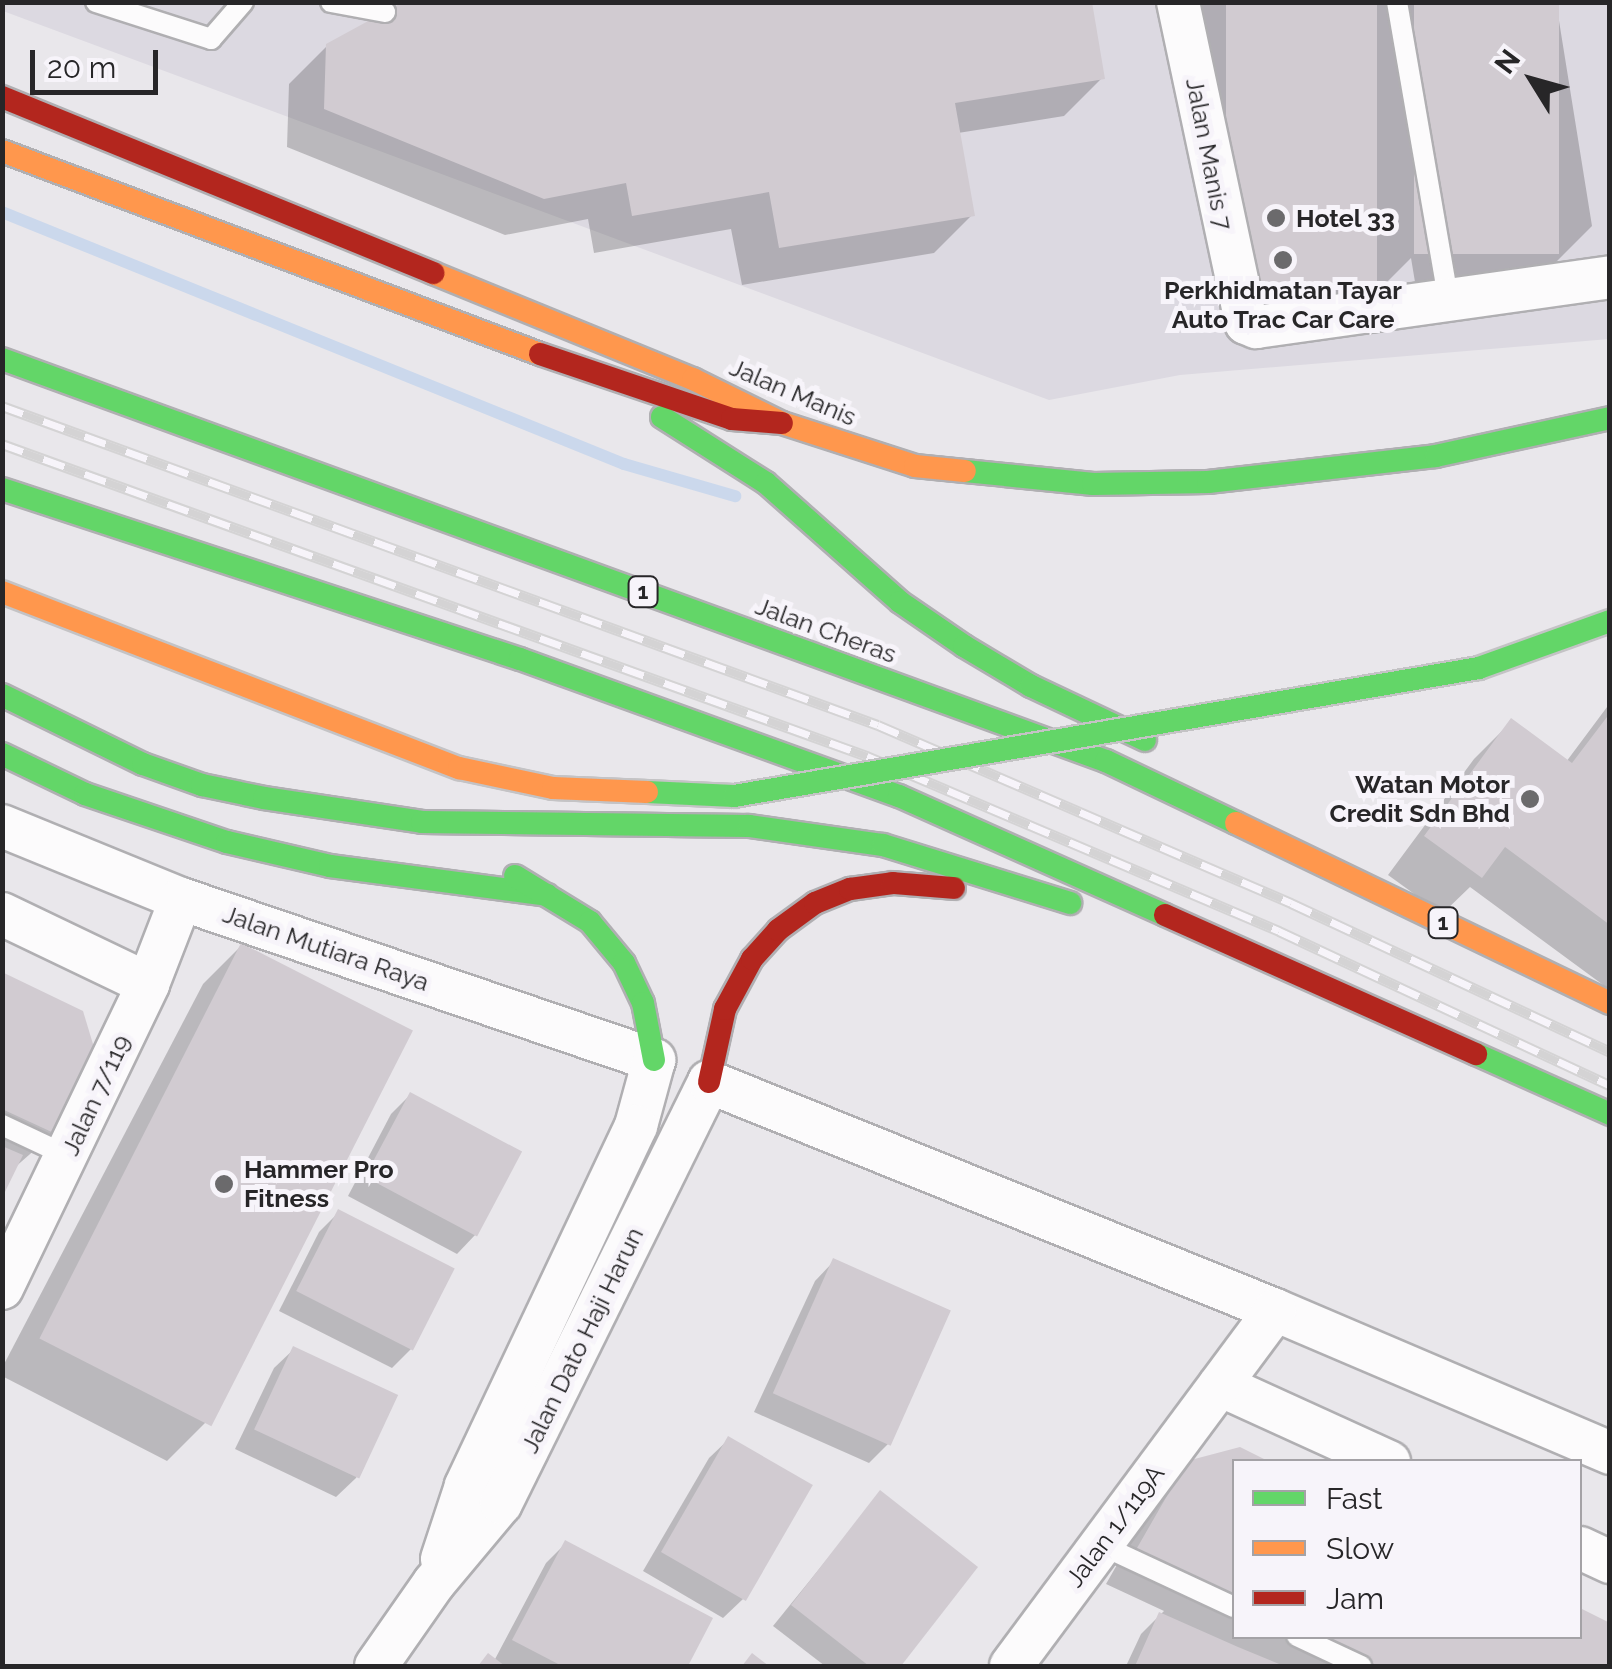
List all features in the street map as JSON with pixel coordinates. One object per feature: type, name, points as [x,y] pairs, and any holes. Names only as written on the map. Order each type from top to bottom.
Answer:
[{"type":"main road","name":"Jalan Manis","points":[[2,97],[694,379],[782,422],[915,466],[1092,484],[1208,482],[1436,456],[1610,418]]},
{"type":"main road","points":[[2,151],[599,376],[732,418],[782,422]]},
{"type":"main road","name":"Jalan Cheras","points":[[2,359],[1106,761],[1610,1003]]},
{"type":"main road","points":[[599,376],[766,484],[900,602],[964,646],[1031,686],[1173,753]]},
{"type":"main road","points":[[2,488],[520,658],[882,790],[1610,1114]]},
{"type":"main road","points":[[2,592],[459,768],[553,788],[734,796],[1479,668],[1610,621]]},
{"type":"main road","points":[[2,694],[143,764],[202,785],[264,798],[422,822],[748,826],[883,845],[1036,896],[1205,934]]},
{"type":"main road","points":[[2,754],[85,794],[227,842],[330,866],[547,894]]},
{"type":"main road","points":[[1219,788],[1276,842]]},
{"type":"main road","points":[[422,822],[469,849]]},
{"type":"main road","points":[[500,867],[590,922],[624,964],[643,1004],[654,1060]]},
{"type":"main road","points":[[709,1082],[725,1009],[752,959],[778,930],[814,903],[850,889],[893,882],[1036,896]]},
{"type":"street","name":"Jalan Manis 7","points":[[1178,2],[1239,305],[1246,322],[1256,327],[1449,302]]},
{"type":"street","points":[[1449,302],[1610,277]]},
{"type":"street","name":"Jalan Mutiara Raya","points":[[2,826],[181,899],[654,1060]]},
{"type":"street","name":"Jalan 7/119","points":[[2,1288],[148,984],[181,899]]},
{"type":"street","points":[[2,914],[148,984]]},
{"type":"street","name":"Jalan Dato Haji Harun","points":[[434,1583],[466,1486],[636,1126],[654,1060]]},
{"type":"street","points":[[709,1082],[1275,1310],[1610,1453]]},
{"type":"street","name":"Jalan Dato Haji Harun","points":[[376,1666],[434,1583],[502,1503],[709,1082]]},
{"type":"street","name":"Jalan 1/119A","points":[[1011,1666],[1275,1310]]},
{"type":"street","points":[[1220,1384],[1382,1459]]},
{"type":"street","points":[[1582,1549],[1610,1562]]},
{"type":"lane","points":[[96,2],[211,39],[244,2]]},
{"type":"lane","points":[[331,2],[385,12]]},
{"type":"lane","points":[[1397,2],[1449,302]]},
{"type":"lane","points":[[2,1125],[68,1156]]},
{"type":"lane","points":[[1102,1545],[1232,1606]]},
{"type":"lane","points":[[1303,1639],[1361,1666]]},
{"type":"shaded area","points":[[2,3],[1609,3],[1609,339],[1180,375],[1049,400],[3,11]]},
{"type":"building","points":[[403,2],[1092,2],[1105,79],[955,103],[975,216],[779,248],[769,192],[632,216],[626,183],[544,199],[324,109],[326,44]]},
{"type":"building","points":[[1226,2],[1377,2],[1377,284],[1226,284]]},
{"type":"building","points":[[1414,2],[1559,2],[1559,254],[1414,254]]},
{"type":"building","name":"Watan Motor Credit Sdn Bhd","points":[[1610,713],[1610,925],[1505,847],[1482,878],[1424,836],[1511,718],[1572,763]]},
{"type":"building","name":"Hammer Pro Fitness","points":[[241,943],[413,1031],[211,1426],[39,1339]]},
{"type":"building","points":[[2,972],[83,1011],[96,1054],[56,1134],[2,1109]]},
{"type":"building","points":[[410,1092],[522,1152],[477,1236],[365,1177]]},
{"type":"building","points":[[2,1146],[23,1155],[2,1198]]},
{"type":"building","points":[[338,1209],[455,1268],[413,1350],[296,1291]]},
{"type":"building","points":[[833,1258],[951,1310],[891,1446],[773,1393]]},
{"type":"building","points":[[293,1346],[398,1395],[359,1478],[254,1429]]},
{"type":"building","points":[[728,1436],[813,1485],[746,1601],[661,1552]]},
{"type":"building","points":[[1240,1447],[1264,1459],[1232,1459],[1232,1600],[1133,1555],[1187,1461]]},
{"type":"building","points":[[880,1490],[978,1567],[901,1666],[869,1666],[791,1605]]},
{"type":"building","points":[[565,1540],[713,1618],[688,1666],[562,1666],[512,1640]]},
{"type":"building","points":[[1582,1609],[1610,1623],[1610,1666],[1372,1666],[1316,1639],[1582,1639]]},
{"type":"building","points":[[1159,1612],[1238,1647],[1284,1666],[1135,1666]]},
{"type":"building","points":[[488,1653],[505,1666],[478,1666]]},
{"type":"building","points":[[752,1653],[769,1666],[742,1666]]},
{"type":"waterway","points":[[2,212],[624,464],[735,496]]},
{"type":"railway","points":[[2,406],[878,725],[1291,903],[1610,1052]]},
{"type":"railway","points":[[2,444],[867,756],[1279,931],[1610,1085]]},
{"type":"traffic: fast","points":[[2,359],[1106,761],[1236,823]]},
{"type":"traffic: fast","points":[[662,417],[766,483],[900,602],[964,646],[1031,686],[1145,740]]},
{"type":"traffic: fast","points":[[965,471],[1093,484],[1208,482],[1436,456],[1610,418]]},
{"type":"traffic: fast","points":[[2,489],[520,659],[899,796],[1165,915]]},
{"type":"traffic: fast","points":[[647,792],[734,796],[1479,668],[1610,621]]},
{"type":"traffic: fast","points":[[2,695],[143,764],[202,785],[264,798],[422,822],[749,826],[883,845],[1070,903]]},
{"type":"traffic: fast","points":[[2,754],[85,794],[227,842],[330,866],[547,895]]},
{"type":"traffic: fast","points":[[515,876],[590,922],[624,963],[643,1003],[654,1060]]},
{"type":"traffic: fast","points":[[1476,1054],[1610,1114]]},
{"type":"traffic: slow","points":[[2,151],[540,354]]},
{"type":"traffic: slow","points":[[433,273],[693,379],[782,423],[915,466],[965,471]]},
{"type":"traffic: slow","points":[[2,592],[459,768],[553,788],[647,792]]},
{"type":"traffic: slow","points":[[1236,823],[1610,1003]]},
{"type":"traffic: jam","points":[[2,97],[433,273]]},
{"type":"traffic: jam","points":[[540,354],[732,419],[782,423]]},
{"type":"traffic: jam","points":[[709,1082],[725,1009],[752,959],[778,930],[815,903],[850,889],[893,883],[954,888]]},
{"type":"traffic: jam","points":[[1165,915],[1476,1054]]},
{"type":"place","name":"Hotel 33","points":[[1276,218]]},
{"type":"place","name":"Perkhidmatan Tayar Auto Trac Car Care","points":[[1283,260]]},
{"type":"place","name":"Watan Motor Credit Sdn Bhd","points":[[1530,799]]},
{"type":"place","name":"Hammer Pro Fitness","points":[[224,1184]]}]
